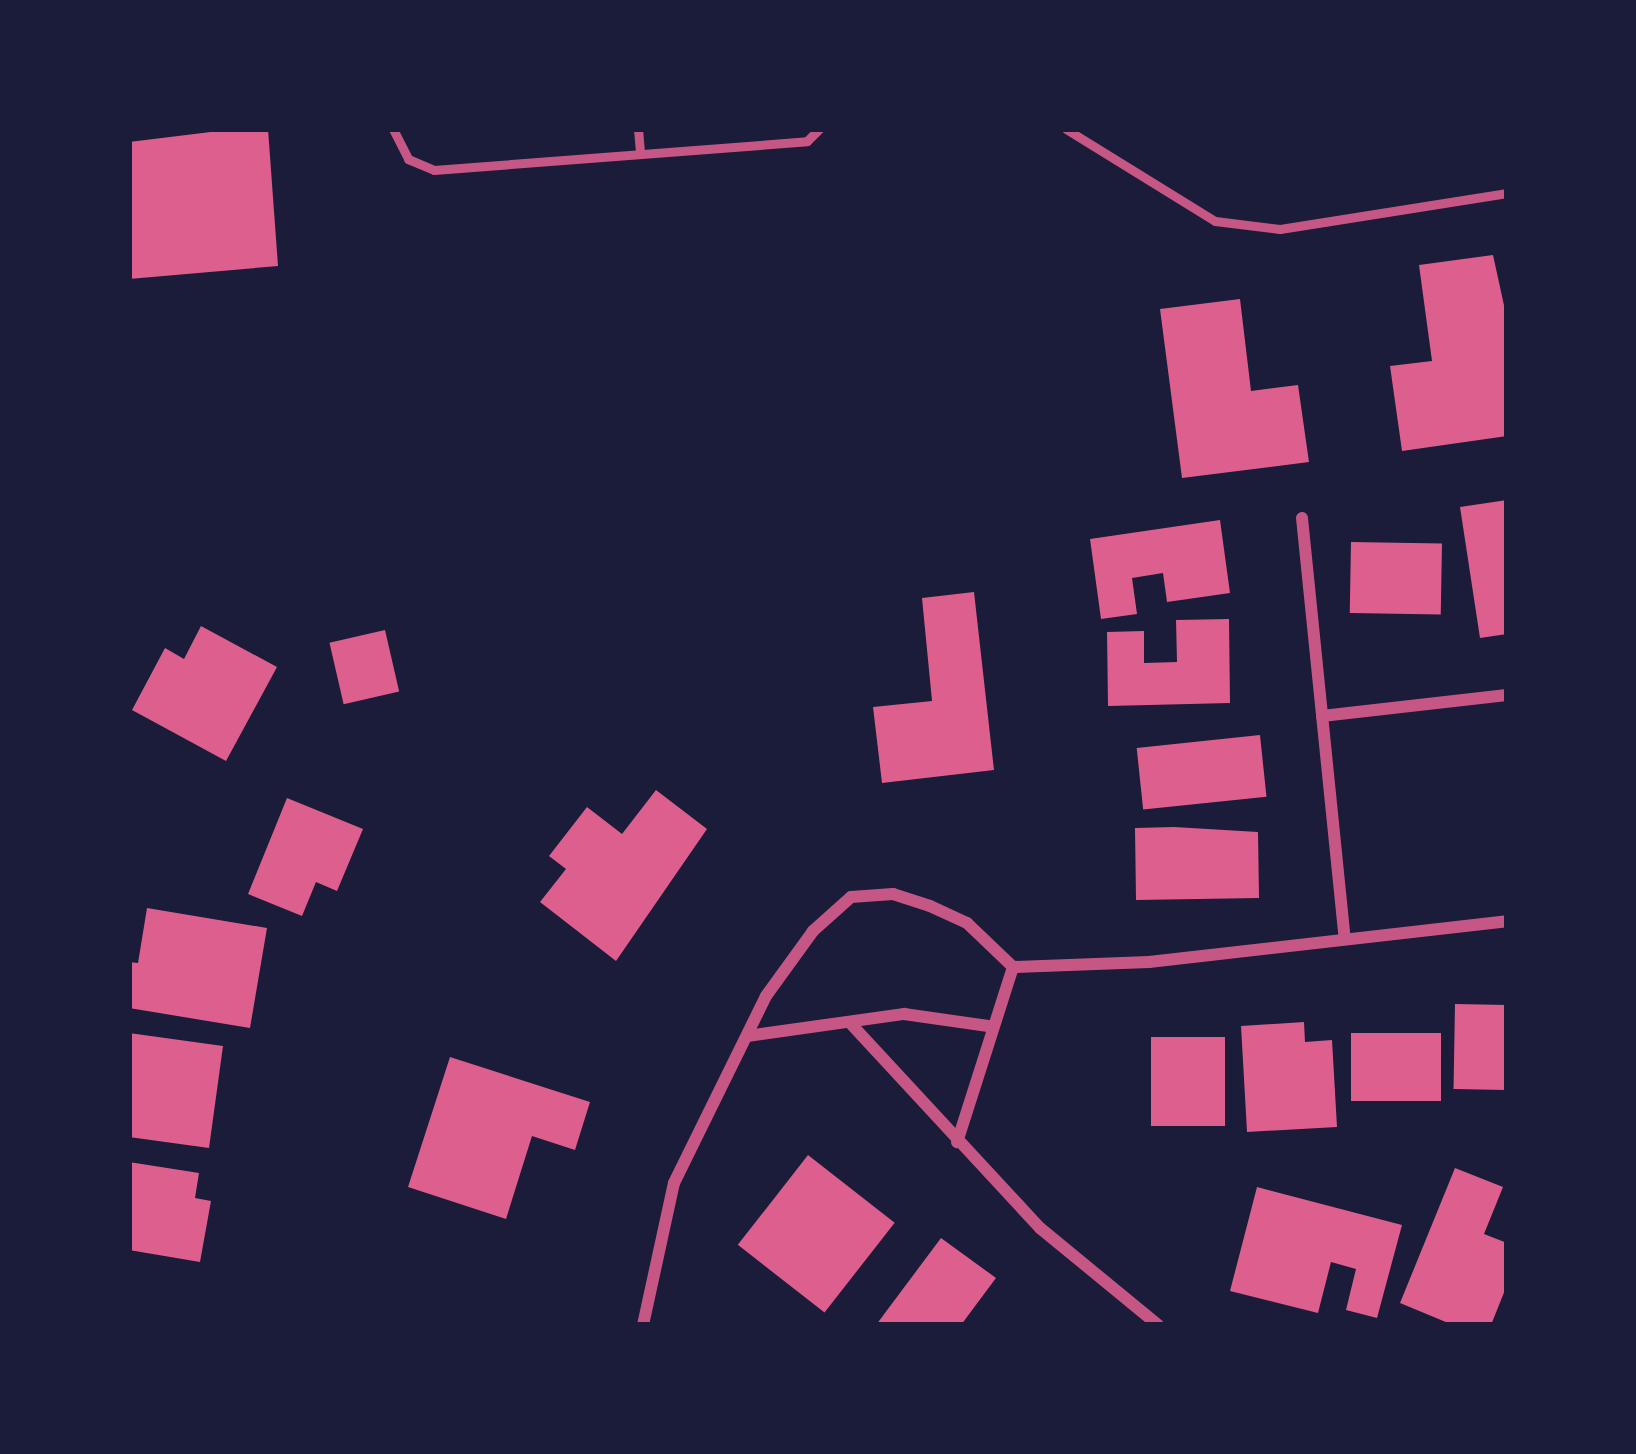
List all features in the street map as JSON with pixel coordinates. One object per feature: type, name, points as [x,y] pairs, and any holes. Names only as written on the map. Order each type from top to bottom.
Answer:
[{"type":"street","points":[[1302,518],[1344,935]]},
{"type":"street","points":[[1322,716],[1507,695]]},
{"type":"street","points":[[643,1325],[674,1183],[747,1036],[812,931],[850,897],[893,894],[930,906],[967,923],[1013,967],[1148,962],[1344,935],[1507,920]]},
{"type":"street","points":[[957,1142],[988,1026],[1013,967]]},
{"type":"street","points":[[747,1036],[852,1025],[904,1014],[988,1026]]},
{"type":"street","points":[[852,1025],[1040,1228],[1158,1325]]},
{"type":"lane","points":[[393,129],[408,159],[434,170],[807,141],[819,129]]},
{"type":"lane","points":[[638,129],[640,154]]},
{"type":"lane","points":[[1066,129],[1215,221],[1280,230],[1507,194]]},
{"type":"building","points":[[268,129],[278,266],[129,279],[129,142]]},
{"type":"building","points":[[1493,255],[1507,319],[1507,436],[1402,451],[1390,366],[1432,361],[1419,265]]},
{"type":"building","points":[[1240,299],[1251,391],[1298,385],[1309,462],[1182,478],[1160,309]]},
{"type":"building","points":[[1507,500],[1507,634],[1480,638],[1460,507]]},
{"type":"building","points":[[1220,520],[1230,593],[1167,602],[1163,573],[1132,578],[1137,614],[1101,619],[1090,539]]},
{"type":"building","points":[[1351,542],[1442,544],[1441,615],[1350,613]]},
{"type":"building","points":[[974,592],[994,770],[882,783],[873,707],[932,701],[922,598]]},
{"type":"building","points":[[1229,619],[1230,703],[1108,706],[1107,632],[1144,631],[1144,663],[1177,662],[1176,620]]},
{"type":"building","points":[[201,626],[277,667],[226,761],[132,710],[165,648],[184,659]]},
{"type":"building","points":[[385,630],[399,691],[344,704],[329,643]]},
{"type":"building","points":[[1260,735],[1266,797],[1143,810],[1137,748]]},
{"type":"building","points":[[656,790],[707,829],[616,961],[540,902],[566,869],[549,856],[587,807],[622,834]]},
{"type":"building","points":[[287,798],[363,829],[337,891],[316,882],[302,916],[248,894]]},
{"type":"building","points":[[1135,828],[1258,832],[1259,898],[1136,900]]},
{"type":"building","points":[[147,908],[267,928],[250,1028],[129,1008],[129,962],[138,963]]},
{"type":"building","points":[[1455,1004],[1507,1005],[1506,1090],[1454,1089]]},
{"type":"building","points":[[1304,1022],[1305,1042],[1332,1040],[1337,1127],[1247,1132],[1241,1026]]},
{"type":"building","points":[[129,1033],[223,1046],[209,1148],[129,1137]]},
{"type":"building","points":[[1351,1033],[1441,1033],[1441,1101],[1351,1101]]},
{"type":"building","points":[[1151,1037],[1225,1037],[1225,1126],[1151,1126]]},
{"type":"building","points":[[450,1057],[590,1102],[575,1150],[532,1136],[506,1219],[408,1187]]},
{"type":"building","points":[[808,1155],[895,1223],[824,1313],[738,1245]]},
{"type":"building","points":[[129,1162],[199,1173],[195,1198],[211,1201],[200,1262],[129,1250]]},
{"type":"building","points":[[1455,1168],[1503,1187],[1484,1234],[1507,1243],[1507,1285],[1491,1325],[1453,1325],[1400,1303]]},
{"type":"building","points":[[1257,1187],[1402,1225],[1377,1318],[1346,1310],[1356,1269],[1331,1262],[1318,1313],[1230,1291]]},
{"type":"building","points":[[941,1238],[996,1278],[961,1325],[876,1325]]}]
